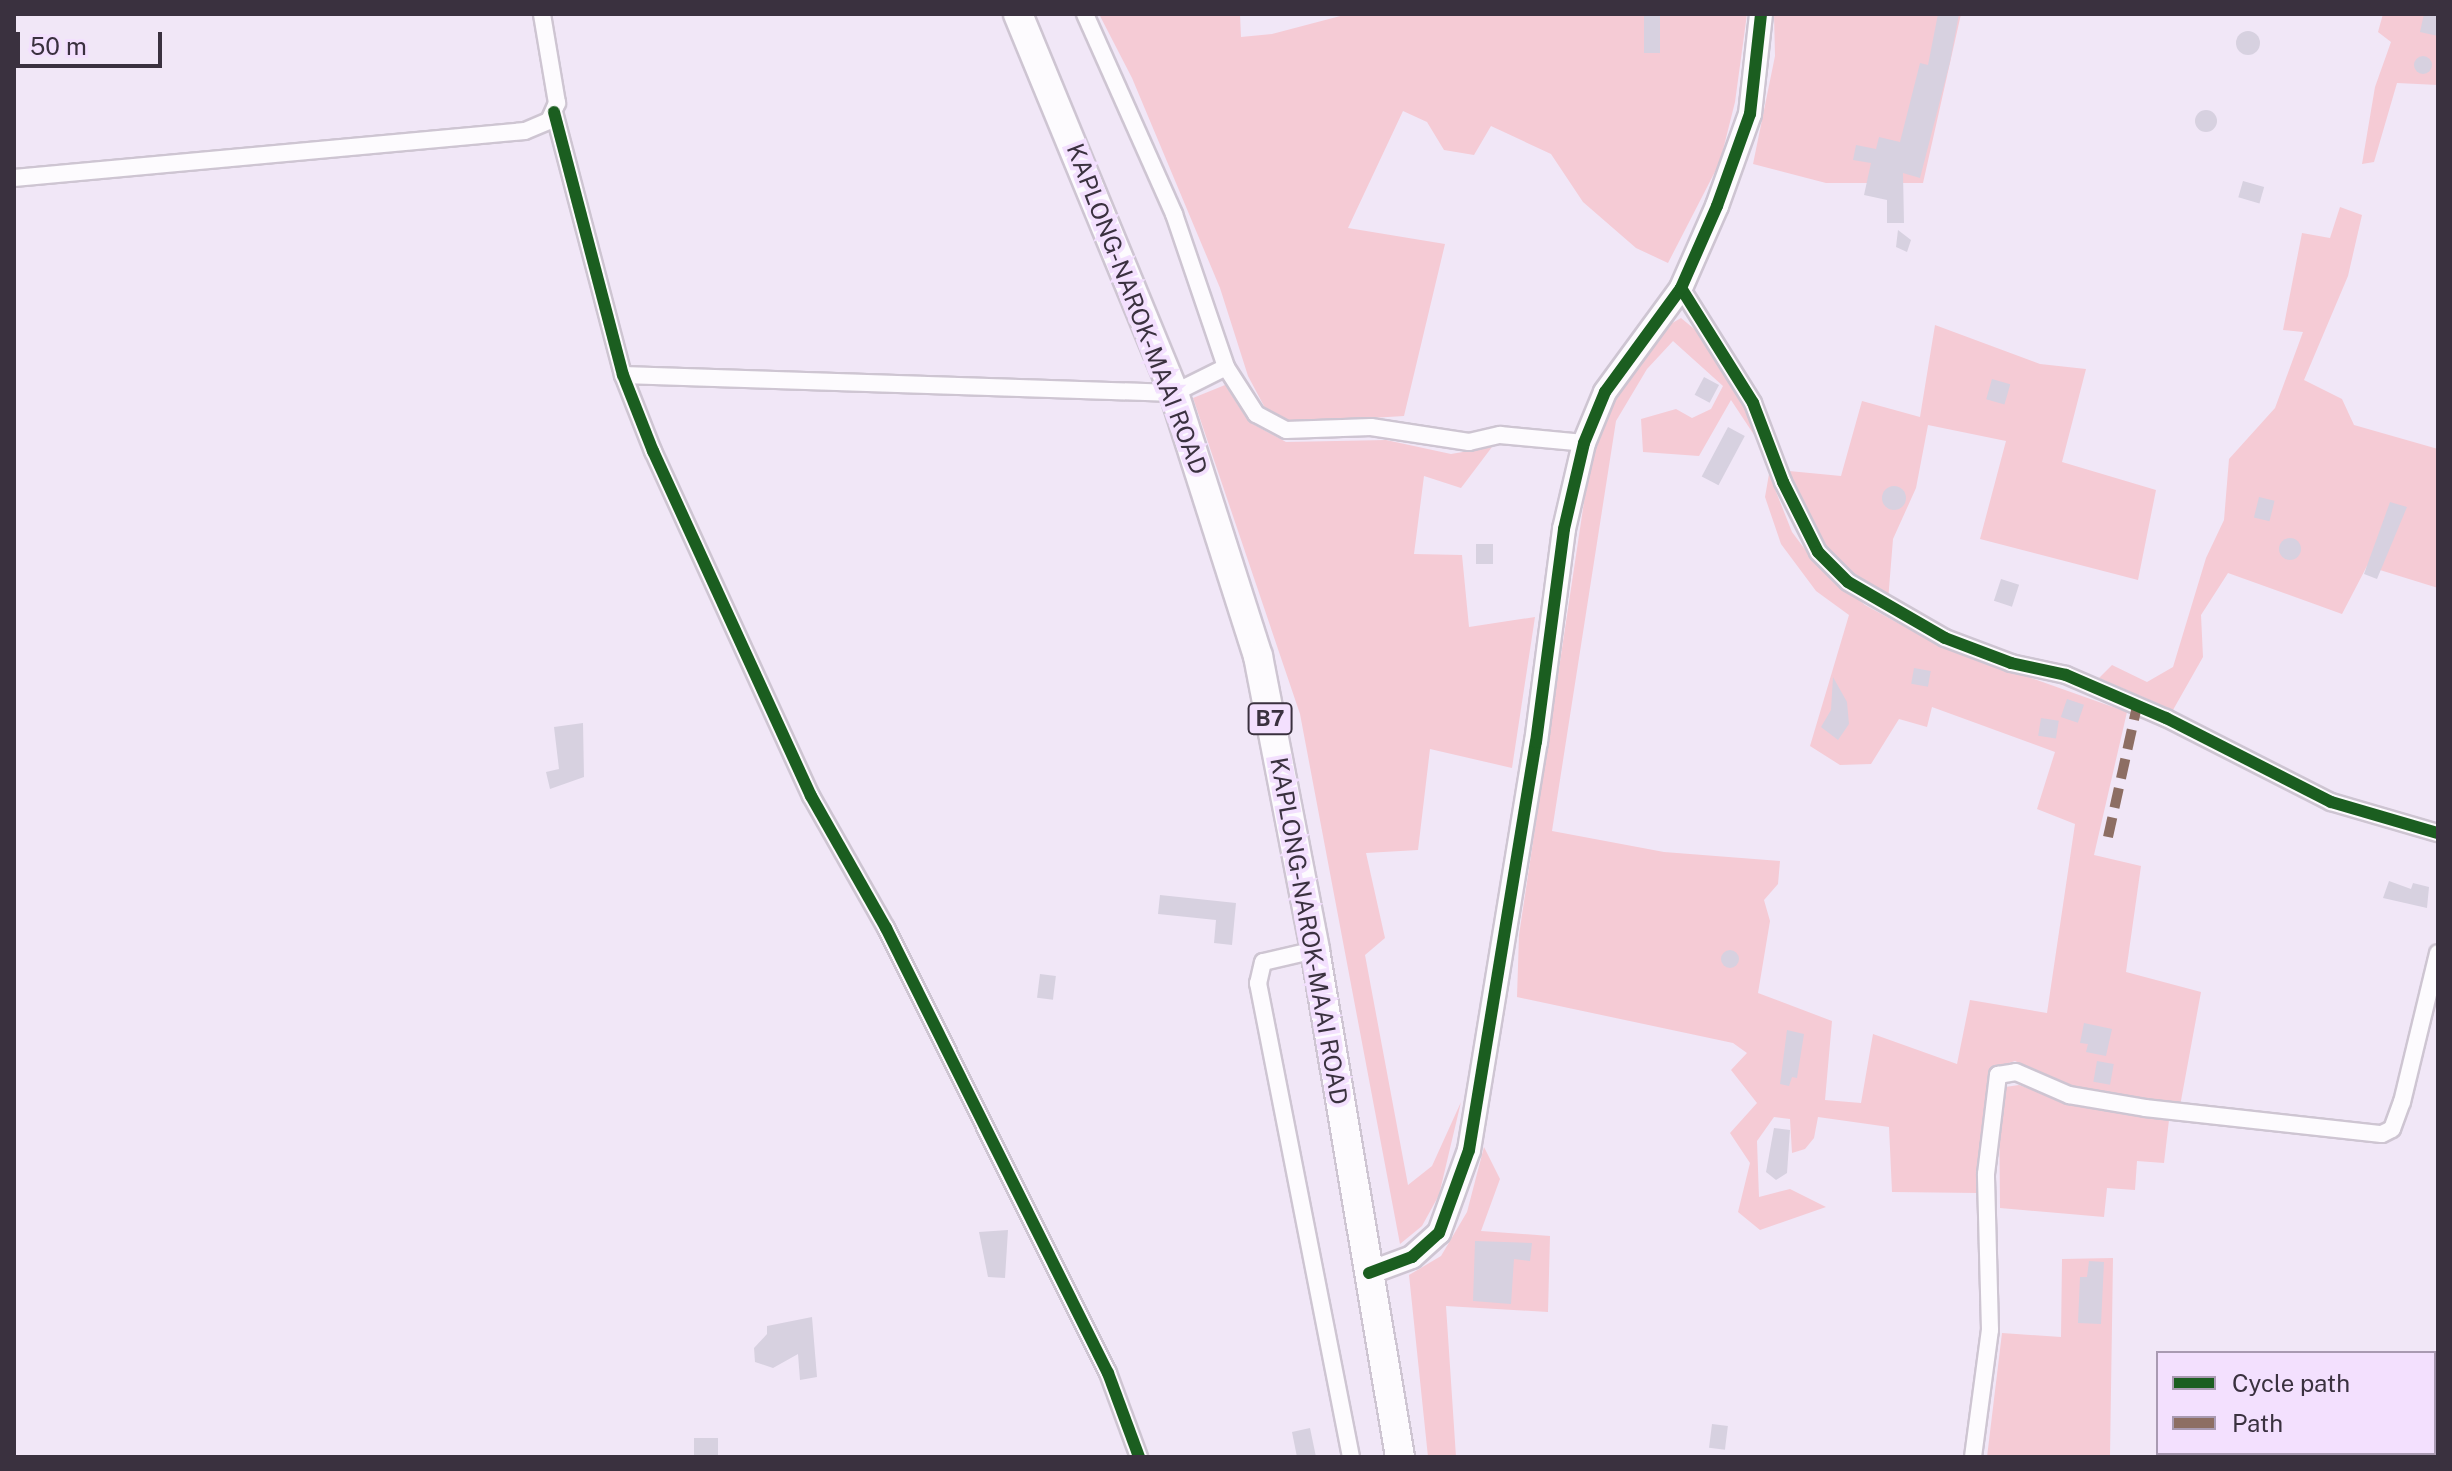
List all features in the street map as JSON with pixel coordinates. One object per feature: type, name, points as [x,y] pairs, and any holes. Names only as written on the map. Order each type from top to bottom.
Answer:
[{"type":"highway","name":"KAPLONG-NAROK-MAAI ROAD","points":[[1018,14],[1174,393],[1258,656],[1315,950],[1400,1457]]},
{"type":"street","points":[[542,14],[554,78],[554,112],[623,375],[653,451],[811,796],[886,928],[1108,1373],[1139,1457]]},
{"type":"street","points":[[1085,14],[1174,214],[1226,367],[1256,414],[1286,430],[1371,427],[1469,442],[1500,435],[1584,443]]},
{"type":"street","points":[[1369,1273],[1412,1257],[1432,1240],[1469,1150],[1536,742],[1564,529],[1584,443],[1605,392],[1681,288],[1750,114],[1761,14]]},
{"type":"street","points":[[14,178],[482,138],[525,131],[549,121],[554,112]]},
{"type":"street","points":[[1681,288],[1753,403],[1783,482],[1818,552],[1848,582],[1945,638],[2011,663],[2066,675],[2166,718],[2331,802],[2438,833]]},
{"type":"street","points":[[623,375],[1174,393],[1226,367]]},
{"type":"street","points":[[1315,950],[1263,962],[1258,983],[1351,1457]]},
{"type":"street","points":[[1973,1457],[1990,1330],[1986,1174],[1998,1075],[2016,1072],[2069,1095],[2145,1108],[2382,1134],[2392,1129],[2402,1102],[2438,953]]},
{"type":"shaded area","points":[[1099,14],[1240,14],[1241,37],[1272,34],[1348,14],[1747,14],[1735,102],[1720,162],[1668,263],[1636,248],[1583,202],[1551,154],[1491,126],[1474,155],[1444,150],[1427,122],[1403,111],[1348,228],[1445,244],[1404,416],[1289,423],[1265,408],[1248,376],[1220,288],[1132,78]]},
{"type":"shaded area","points":[[1774,14],[1961,14],[1923,183],[1826,183],[1753,164],[1775,56]]},
{"type":"shaded area","points":[[2383,14],[2438,14],[2438,85],[2397,83],[2374,162],[2362,164],[2375,87],[2391,42],[2378,32]]},
{"type":"shaded area","points":[[2340,207],[2362,215],[2348,276],[2304,380],[2342,399],[2354,425],[2438,449],[2438,588],[2367,566],[2342,614],[2228,573],[2201,615],[2203,657],[2173,710],[2099,678],[2112,665],[2147,682],[2173,667],[2206,558],[2224,520],[2229,459],[2275,408],[2303,332],[2283,330],[2302,233],[2330,238]]},
{"type":"shaded area","points":[[1681,318],[1704,337],[1747,405],[1764,450],[1731,400],[1699,456],[1643,452],[1641,419],[1676,409],[1692,418],[1711,409],[1723,386],[1673,341],[1647,369],[1616,421],[1552,831],[1664,852],[1780,861],[1778,884],[1764,900],[1770,921],[1758,993],[1832,1021],[1825,1100],[1861,1103],[1873,1034],[1957,1064],[1970,1000],[2047,1013],[2075,824],[2037,809],[2055,752],[1932,707],[1927,727],[1899,719],[1871,764],[1840,765],[1810,746],[1849,615],[1816,591],[1781,544],[1765,497],[1769,474],[1792,532],[1816,564],[1865,605],[1938,645],[2127,712],[2094,855],[2141,866],[2126,972],[2201,992],[2180,1106],[2069,1087],[2015,1061],[1997,1067],[1987,1085],[1978,1193],[1892,1192],[1889,1127],[1818,1117],[1814,1138],[1805,1149],[1792,1153],[1790,1119],[1774,1117],[1757,1141],[1759,1197],[1790,1189],[1826,1207],[1760,1230],[1738,1212],[1750,1163],[1730,1133],[1757,1103],[1731,1070],[1747,1053],[1733,1043],[1517,997],[1519,935],[1593,442],[1628,367],[1660,330]]},
{"type":"shaded area","points":[[1935,325],[2040,364],[2086,369],[2062,462],[2156,490],[2138,580],[1980,539],[2006,441],[1928,425],[1916,488],[1893,539],[1888,601],[1828,554],[1802,509],[1789,471],[1841,476],[1862,401],[1920,417]]},
{"type":"shaded area","points":[[1225,385],[1249,422],[1286,442],[1386,440],[1451,454],[1492,447],[1461,488],[1424,476],[1414,554],[1462,555],[1469,627],[1535,617],[1512,768],[1430,749],[1418,850],[1366,853],[1385,938],[1365,955],[1408,1185],[1432,1166],[1461,1102],[1439,1195],[1422,1226],[1400,1244],[1300,714],[1193,398]]},
{"type":"shaded area","points":[[2019,1085],[2058,1099],[2169,1120],[2164,1163],[2137,1161],[2135,1190],[2107,1188],[2104,1217],[2000,1208],[1999,1098],[2005,1087]]},
{"type":"shaded area","points":[[1484,1147],[1500,1179],[1481,1231],[1550,1236],[1548,1312],[1446,1306],[1456,1457],[1428,1457],[1409,1275],[1441,1256],[1467,1212]]},
{"type":"shaded area","points":[[2113,1258],[2110,1457],[1987,1457],[2002,1333],[2061,1337],[2062,1259]]},
{"type":"building","points":[[1644,14],[1660,14],[1660,53],[1644,53]]},
{"type":"building","points":[[1938,14],[1959,14],[1950,62],[1920,178],[1903,173],[1904,223],[1887,223],[1887,200],[1864,195],[1871,163],[1853,160],[1856,145],[1876,149],[1879,137],[1900,142],[1920,63],[1928,65]]},
{"type":"building","points":[[2424,14],[2438,14],[2438,36],[2420,32]]},
{"type":"building","points":[[2248,31],[2256,35],[2260,43],[2256,51],[2248,55],[2240,51],[2236,43],[2240,35]]},
{"type":"building","points":[[2423,56],[2432,65],[2423,74],[2414,65]]},
{"type":"building","points":[[2202,110],[2210,110],[2217,121],[2210,132],[2202,132],[2195,125],[2195,117]]},
{"type":"building","points":[[2243,181],[2264,187],[2259,203],[2238,197]]},
{"type":"building","points":[[1898,230],[1911,240],[1907,252],[1896,247]]},
{"type":"building","points":[[1704,377],[1719,385],[1710,403],[1695,395]]},
{"type":"building","points":[[1992,379],[2010,384],[2004,404],[1986,399]]},
{"type":"building","points":[[1728,427],[1745,436],[1718,485],[1702,476]]},
{"type":"building","points":[[1894,486],[1903,489],[1906,498],[1903,507],[1894,510],[1885,507],[1882,498],[1885,489]]},
{"type":"building","points":[[2259,497],[2275,501],[2269,521],[2254,517]]},
{"type":"building","points":[[2390,502],[2407,507],[2377,579],[2364,574]]},
{"type":"building","points":[[2290,538],[2298,541],[2301,549],[2298,557],[2290,560],[2282,557],[2279,549],[2282,541]]},
{"type":"building","points":[[1476,544],[1493,544],[1493,564],[1476,564]]},
{"type":"building","points":[[2001,579],[2019,585],[2012,607],[1994,601]]},
{"type":"building","points":[[1914,668],[1931,671],[1928,687],[1911,684]]},
{"type":"building","points":[[1833,677],[1847,702],[1849,724],[1838,740],[1821,727],[1831,710]]},
{"type":"building","points":[[2067,699],[2084,705],[2078,723],[2061,717]]},
{"type":"building","points":[[2041,718],[2059,721],[2056,739],[2038,736]]},
{"type":"building","points":[[583,723],[584,777],[550,789],[546,772],[559,769],[554,727]]},
{"type":"building","points":[[2389,881],[2411,889],[2413,883],[2429,887],[2427,908],[2383,898]]},
{"type":"building","points":[[1160,895],[1236,903],[1232,945],[1214,943],[1216,920],[1158,914]]},
{"type":"building","points":[[1730,950],[1739,959],[1730,968],[1721,959]]},
{"type":"building","points":[[1040,974],[1056,976],[1053,1000],[1037,998]]},
{"type":"building","points":[[2084,1023],[2112,1029],[2106,1056],[2086,1052],[2088,1044],[2080,1043]]},
{"type":"building","points":[[1787,1030],[1804,1034],[1797,1078],[1792,1077],[1789,1086],[1780,1084]]},
{"type":"building","points":[[2097,1061],[2114,1064],[2110,1085],[2093,1082]]},
{"type":"building","points":[[1774,1128],[1790,1130],[1787,1173],[1776,1180],[1766,1172]]},
{"type":"building","points":[[1008,1230],[1005,1278],[988,1277],[979,1232]]},
{"type":"building","points":[[1475,1241],[1532,1243],[1530,1261],[1514,1259],[1511,1304],[1473,1301]]},
{"type":"building","points":[[2089,1261],[2104,1262],[2101,1324],[2078,1323],[2080,1277],[2087,1277]]},
{"type":"building","points":[[812,1317],[817,1377],[800,1380],[798,1354],[773,1368],[755,1362],[754,1348],[767,1334],[767,1326]]},
{"type":"building","points":[[1712,1424],[1728,1426],[1725,1450],[1709,1448]]},
{"type":"building","points":[[1310,1428],[1316,1457],[1297,1457],[1292,1432]]},
{"type":"building","points":[[694,1438],[718,1438],[718,1457],[694,1457]]},
{"type":"marked path","points":[[2108,837],[2137,706]]},
{"type":"cycle path","points":[[1369,1273],[1412,1257],[1439,1233],[1469,1150],[1536,742],[1564,529],[1584,443],[1605,392],[1681,288],[1717,206],[1750,114],[1761,14]]},
{"type":"cycle path","points":[[554,112],[623,375],[653,451],[811,796],[886,928],[1108,1373],[1139,1457]]},
{"type":"cycle path","points":[[1681,288],[1753,403],[1783,482],[1818,552],[1848,582],[1945,638],[2011,663],[2066,675],[2166,718],[2331,802],[2438,833]]}]
